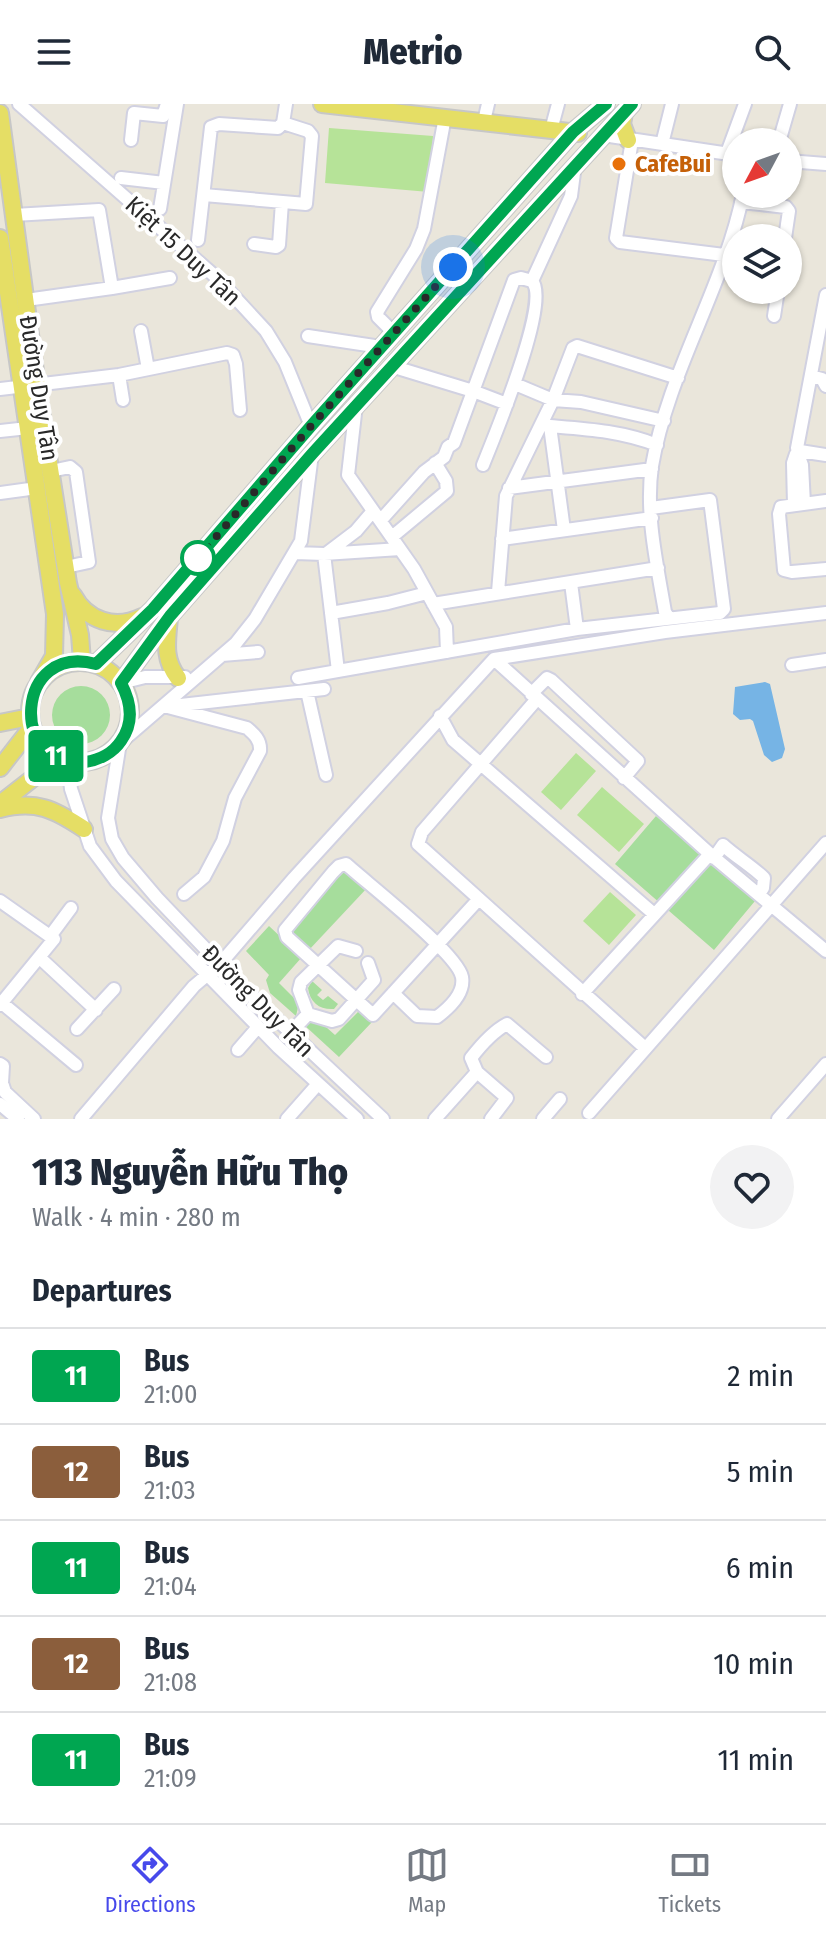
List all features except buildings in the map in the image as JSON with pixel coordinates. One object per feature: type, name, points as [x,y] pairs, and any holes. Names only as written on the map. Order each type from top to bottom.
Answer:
[{"type":"main road","points":[[322,104],[603,135]]},
{"type":"main road","points":[[89,663],[153,609],[573,132],[606,104]]},
{"type":"main road","points":[[121,683],[170,616],[312,454],[628,108]]},
{"type":"main road","points":[[628,108],[622,124],[630,140]]},
{"type":"main road","name":"Đường Duy Tân","points":[[0,113],[26,300],[30,386],[28,428],[54,597],[54,656],[39,682]]},
{"type":"main road","points":[[552,130],[556,142],[554,154]]},
{"type":"main road","name":"Đường Duy Tân","points":[[0,238],[2,274],[51,471],[67,575],[89,663]]},
{"type":"main road","points":[[67,575],[83,610],[105,622],[130,622],[153,609]]},
{"type":"main road","points":[[170,616],[166,656],[178,678]]},
{"type":"main road","points":[[89,663],[107,670],[121,683],[127,694],[130,718],[120,743],[102,758],[79,763],[62,759],[37,739],[31,722],[33,693],[39,682],[58,666],[89,663]]},
{"type":"main road","points":[[0,723],[31,722]]},
{"type":"main road","points":[[0,768],[31,722]]},
{"type":"main road","points":[[0,807],[62,759]]},
{"type":"main road","points":[[0,807],[31,804],[50,809],[84,829]]},
{"type":"street","name":"Kiệt 15 Duy Tân","points":[[19,104],[217,278],[266,331],[285,362],[311,426]]},
{"type":"street","points":[[131,140],[134,113],[163,116],[167,104]]},
{"type":"street","points":[[160,209],[177,104]]},
{"type":"street","points":[[198,240],[211,127],[219,124],[278,128],[283,123],[286,104]]},
{"type":"street","points":[[484,121],[488,104]]},
{"type":"street","points":[[552,130],[558,104]]},
{"type":"street","points":[[662,144],[672,104]]},
{"type":"street","points":[[739,128],[745,104]]},
{"type":"street","points":[[783,128],[790,104]]},
{"type":"street","points":[[394,333],[377,312],[416,249],[424,229],[445,117]]},
{"type":"street","points":[[204,195],[306,204],[312,136],[308,131],[283,123]]},
{"type":"street","points":[[603,135],[722,153]]},
{"type":"street","points":[[630,140],[616,238],[620,242],[722,255]]},
{"type":"street","points":[[802,162],[826,164]]},
{"type":"street","points":[[532,281],[571,196],[575,165]]},
{"type":"street","points":[[121,178],[164,183]]},
{"type":"street","points":[[254,244],[278,246],[282,202]]},
{"type":"street","points":[[14,215],[99,210],[112,288]]},
{"type":"street","points":[[669,618],[665,612],[658,568],[652,513],[652,469],[678,378],[722,260]]},
{"type":"street","points":[[26,300],[170,278]]},
{"type":"street","points":[[324,554],[377,515],[444,457],[448,447],[454,443],[514,280],[521,278],[532,281],[538,289],[536,306],[515,384],[483,465]]},
{"type":"street","points":[[799,504],[793,463],[798,452],[826,295]]},
{"type":"street","points":[[774,316],[776,304]]},
{"type":"street","points":[[141,331],[148,369]]},
{"type":"street","points":[[308,336],[381,347]]},
{"type":"street","points":[[498,592],[509,488],[553,400],[573,348],[577,346],[678,378]]},
{"type":"street","points":[[0,389],[119,375],[227,353],[233,355],[236,364],[240,410]]},
{"type":"street","points":[[391,366],[507,404]]},
{"type":"street","points":[[119,375],[123,400]]},
{"type":"street","points":[[811,376],[822,379],[826,386]]},
{"type":"street","points":[[515,384],[553,400],[581,402],[664,421]]},
{"type":"street","points":[[356,405],[348,475],[393,536],[430,598],[446,627],[447,652]]},
{"type":"street","points":[[564,530],[550,426],[637,437],[657,445]]},
{"type":"street","points":[[0,431],[28,428]]},
{"type":"street","points":[[798,452],[826,455]]},
{"type":"street","points":[[90,846],[112,839],[108,818],[120,743],[236,643],[255,619],[295,553],[301,541],[306,515],[312,454]]},
{"type":"street","points":[[393,536],[447,491],[446,481],[435,463]]},
{"type":"street","points":[[51,471],[70,467],[76,472],[89,562],[67,575]]},
{"type":"street","points":[[509,488],[652,469]]},
{"type":"street","points":[[0,493],[37,488]]},
{"type":"street","points":[[298,678],[577,629],[720,613],[724,609],[710,500],[564,530],[502,539]]},
{"type":"street","points":[[826,501],[779,510],[784,570],[826,569]]},
{"type":"street","points":[[295,553],[400,549]]},
{"type":"street","points":[[324,554],[338,671]]},
{"type":"street","points":[[331,613],[388,603],[571,583],[658,568]]},
{"type":"street","points":[[571,583],[577,629]]},
{"type":"street","points":[[81,1119],[194,986],[220,964],[294,878],[494,659],[665,632],[826,613]]},
{"type":"street","points":[[222,655],[258,652]]},
{"type":"street","points":[[494,659],[712,856],[826,951]]},
{"type":"street","points":[[792,665],[826,660]]},
{"type":"street","points":[[121,683],[145,677],[196,677]]},
{"type":"street","points":[[624,778],[638,761],[547,678],[481,764],[418,838],[420,848],[645,1048]]},
{"type":"street","points":[[164,706],[324,689]]},
{"type":"street","points":[[307,691],[326,775]]},
{"type":"street","points":[[164,706],[247,728],[261,745],[235,798],[223,841],[204,877],[184,894]]},
{"type":"street","points":[[440,716],[453,740]]},
{"type":"street","points":[[580,738],[594,720]]},
{"type":"street","points":[[427,730],[453,740],[654,914]]},
{"type":"street","name":"Đường Duy Tân","points":[[62,759],[90,846],[134,901],[352,1117]]},
{"type":"street","name":"Đường Duy Tân","points":[[112,839],[142,882],[220,964],[383,1119]]},
{"type":"street","points":[[589,1113],[826,843]]},
{"type":"street","points":[[582,994],[654,914],[723,845],[764,878],[759,894]]},
{"type":"street","points":[[393,993],[417,1016],[437,1017],[455,1001],[462,978],[458,968],[437,944],[346,864],[333,872],[285,930],[287,937],[373,1015],[437,944],[478,900]]},
{"type":"street","points":[[735,875],[744,864]]},
{"type":"street","points":[[0,901],[54,939],[1,1004],[76,1065]]},
{"type":"street","points":[[51,935],[71,908]]},
{"type":"street","points":[[308,1014],[299,990],[301,982],[338,946],[356,951]]},
{"type":"street","points":[[40,958],[96,1010]]},
{"type":"street","points":[[308,1014],[332,1021],[339,1019],[374,980],[368,963]]},
{"type":"street","points":[[77,1029],[114,989]]},
{"type":"street","points":[[290,1033],[308,1014]]},
{"type":"street","points":[[491,1119],[507,1098],[477,1072],[471,1058],[485,1041],[507,1024],[546,1057]]},
{"type":"street","points":[[238,1050],[258,1027]]},
{"type":"street","points":[[0,1064],[3,1066],[5,1092],[34,1119]]},
{"type":"street","points":[[778,1119],[826,1064]]},
{"type":"street","points":[[435,1119],[477,1072]]},
{"type":"street","points":[[287,1119],[317,1085]]},
{"type":"street","points":[[543,1119],[560,1099]]},
{"type":"street","points":[[0,1104],[18,1119]]},
{"type":"green space","points":[[329,128],[433,136],[429,192],[325,183]]},
{"type":"green space","points":[[81,686],[92,688],[101,695],[108,704],[108,726],[101,735],[92,742],[81,744],[70,742],[61,735],[54,726],[52,715],[54,704],[61,695],[70,688]]},
{"type":"green space","points":[[576,753],[596,771],[561,810],[541,792]]},
{"type":"green space","points":[[602,787],[644,824],[619,852],[577,815]]},
{"type":"green space","points":[[656,816],[755,901],[714,950],[615,864]]},
{"type":"green space","points":[[345,868],[368,887],[308,951],[290,934],[290,927]]},
{"type":"green space","points":[[610,892],[636,915],[609,945],[583,921]]},
{"type":"green space","points":[[269,926],[302,957],[279,983],[299,1003],[296,1016],[270,993],[266,980],[269,975],[246,951]]},
{"type":"green space","points":[[312,981],[322,990],[317,995],[323,1000],[328,996],[338,1004],[334,1009],[320,1007],[313,1002],[308,988]]},
{"type":"green space","points":[[360,1010],[372,1022],[339,1057],[303,1024],[309,1019],[317,1019],[335,1035]]},
{"type":"water","points":[[765,682],[770,684],[785,749],[782,758],[772,762],[764,755],[753,721],[740,720],[733,714],[735,687]]},
{"type":"bus line","name":"11","points":[[606,104],[573,132],[153,609],[96,664],[69,662],[47,673],[39,682],[33,693],[30,717],[37,739],[46,749],[57,757],[79,763],[102,758],[120,743],[130,718],[127,694],[121,683],[170,616],[391,366],[632,104]]},
{"type":"place","name":"CafeBui","points":[[619,164]]},
{"type":"route","points":[[198,558],[453,267]]}]
